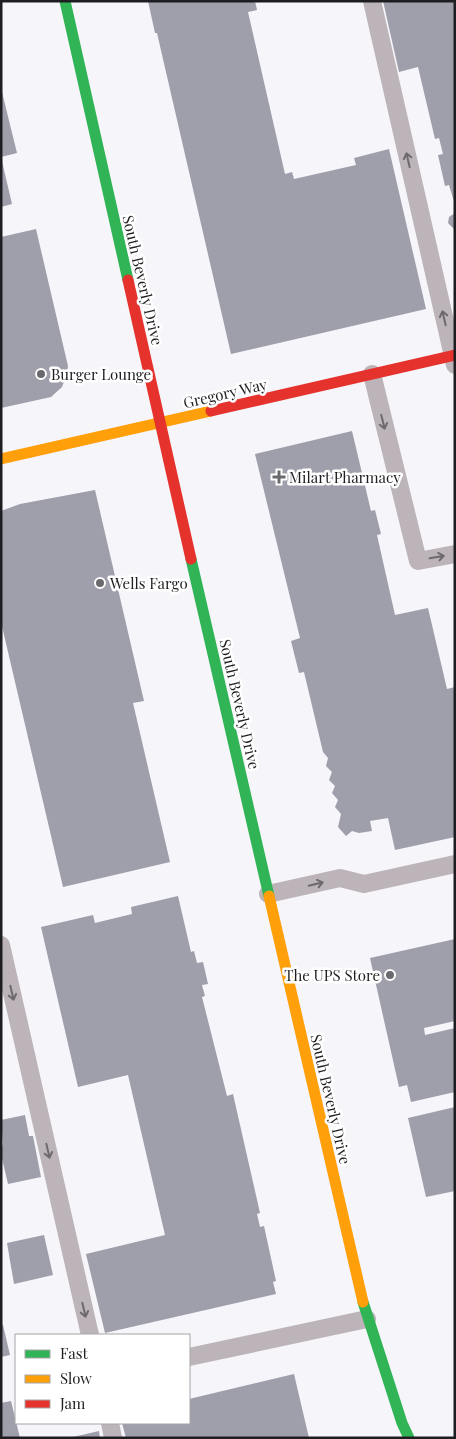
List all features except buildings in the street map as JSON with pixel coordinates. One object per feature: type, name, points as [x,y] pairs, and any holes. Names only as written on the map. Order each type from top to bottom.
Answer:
[{"type":"main road","name":"South Beverly Drive","points":[[65,1],[268,894],[367,1319],[402,1423],[409,1438]]},
{"type":"main road","name":"Gregory Way","points":[[1,459],[372,374],[454,359]]},
{"type":"main road","points":[[402,1423],[402,1438]]},
{"type":"lane","points":[[372,1],[454,359]]},
{"type":"lane","points":[[372,374],[418,561],[455,554]]},
{"type":"lane","points":[[268,894],[340,878],[364,884],[455,864]]},
{"type":"lane","points":[[1,945],[90,1334]]},
{"type":"lane","points":[[190,1357],[367,1319]]},
{"type":"lane","points":[[110,1424],[113,1438]]},
{"type":"traffic: fast","points":[[65,1],[128,280]]},
{"type":"traffic: fast","points":[[191,559],[269,896]]},
{"type":"traffic: fast","points":[[363,1302],[402,1423],[409,1438]]},
{"type":"traffic: slow","points":[[1,459],[211,411]]},
{"type":"traffic: slow","points":[[269,896],[363,1302]]},
{"type":"traffic: jam","points":[[128,280],[191,559]]},
{"type":"traffic: jam","points":[[211,411],[455,355]]},
{"type":"place","name":"Burger Lounge","points":[[41,374]]},
{"type":"place","name":"Milart Pharmacy","points":[[279,477]]},
{"type":"place","name":"Wells Fargo","points":[[100,583]]},
{"type":"place","name":"The UPS Store","points":[[390,975]]}]
